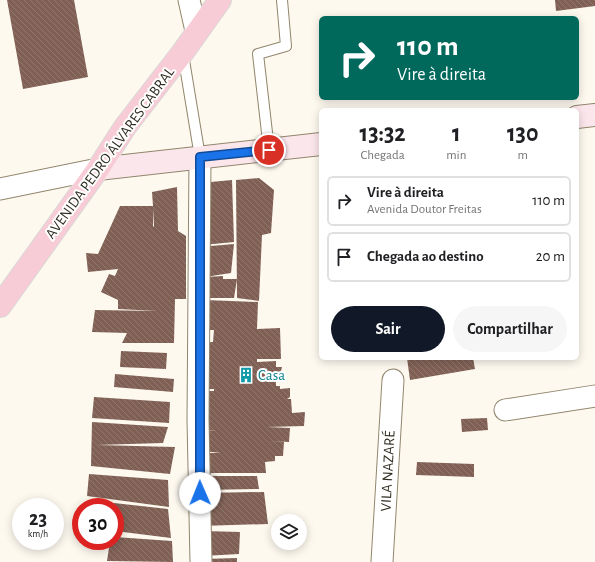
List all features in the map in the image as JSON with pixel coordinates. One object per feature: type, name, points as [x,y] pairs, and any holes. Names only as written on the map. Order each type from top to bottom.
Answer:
[{"type":"main road","name":"AVENIDA PEDRO ÁLVARES CABRAL","points":[[0,306],[98,169],[125,127],[183,52],[196,31],[220,0]]},
{"type":"main road","points":[[579,117],[595,115]]},
{"type":"main road","points":[[98,169],[319,144]]},
{"type":"street","points":[[189,0],[196,31]]},
{"type":"street","points":[[200,157],[198,420],[201,562]]},
{"type":"street","points":[[0,189],[98,169]]},
{"type":"street","name":"VILA NAZARÉ","points":[[382,562],[394,380]]},
{"type":"street","points":[[506,410],[595,396]]},
{"type":"lane","points":[[269,150],[258,54],[286,46],[282,0]]},
{"type":"lane","points":[[183,52],[200,157]]},
{"type":"building","points":[[7,0],[74,0],[88,77],[23,89]]},
{"type":"building","points":[[555,0],[595,0],[595,6],[556,11]]},
{"type":"building","points":[[259,178],[274,190],[271,233],[262,235],[259,301],[237,298],[236,180]]},
{"type":"building","points":[[232,180],[234,242],[203,245],[200,183]]},
{"type":"building","points":[[177,187],[178,231],[186,236],[186,299],[175,299],[174,343],[122,343],[127,333],[92,332],[95,310],[158,311],[118,309],[118,300],[101,292],[109,274],[115,276],[118,269],[88,272],[86,253],[98,254],[120,206],[153,206],[152,192]]},
{"type":"building","points":[[234,244],[231,273],[205,277],[223,276],[223,279],[237,279],[234,298],[201,298],[199,247]]},
{"type":"building","points":[[205,300],[258,302],[257,329],[280,328],[281,359],[257,359],[257,362],[276,361],[276,367],[282,367],[280,375],[276,374],[276,386],[280,386],[280,389],[290,388],[290,397],[287,399],[291,399],[292,413],[305,412],[304,426],[267,427],[290,428],[289,442],[269,441],[284,442],[283,456],[275,456],[275,461],[265,462],[266,473],[202,473],[202,454],[221,452],[203,452],[201,431],[216,430],[201,430],[202,391],[214,391],[214,389],[201,389],[205,342],[213,342],[214,330],[204,330]]},
{"type":"building","points":[[121,351],[167,353],[166,369],[120,367]]},
{"type":"building","points":[[407,360],[473,360],[475,369],[410,380]]},
{"type":"building","points":[[115,374],[174,379],[173,392],[114,387]]},
{"type":"building","points":[[94,397],[170,402],[169,423],[92,418]]},
{"type":"building","points":[[487,418],[488,430],[462,432],[461,419]]},
{"type":"building","points":[[92,422],[168,427],[163,443],[97,445],[175,447],[170,474],[91,466]]},
{"type":"building","points":[[417,462],[474,464],[474,477],[416,475]]},
{"type":"building","points":[[89,474],[168,480],[169,507],[124,501],[124,498],[87,496]]},
{"type":"building","points":[[202,476],[257,476],[259,489],[203,490]]},
{"type":"building","points":[[264,492],[268,524],[200,526],[199,493]]},
{"type":"building","points":[[124,504],[168,509],[171,538],[124,532]]},
{"type":"building","points":[[204,531],[240,532],[239,554],[203,556]]},
{"type":"building","points":[[124,538],[172,541],[173,562],[107,561],[109,550],[124,550]]},
{"type":"building","points":[[237,558],[237,562],[204,562],[204,559]]},
{"type":"place","name":"Casa","points":[[246,375]]},
{"type":"route","points":[[200,493],[198,420],[200,157],[269,150]]}]
